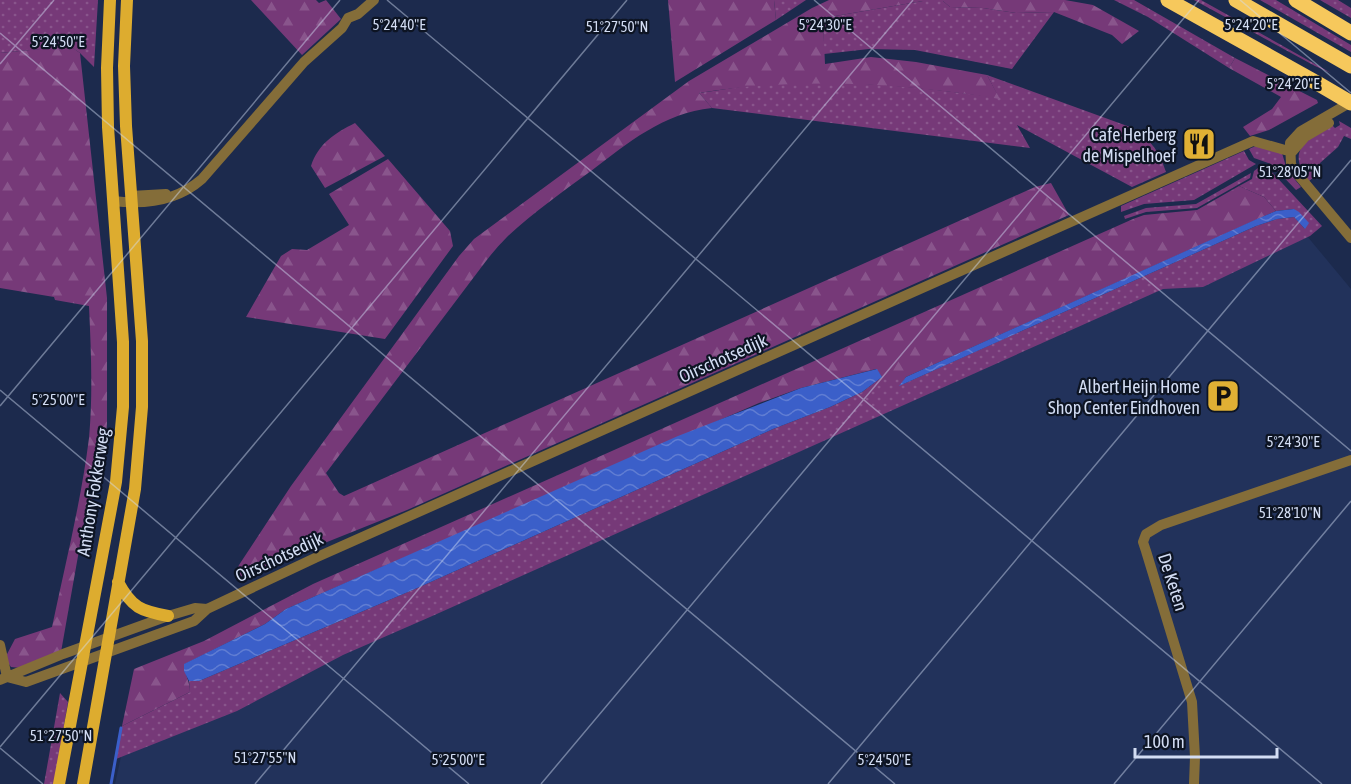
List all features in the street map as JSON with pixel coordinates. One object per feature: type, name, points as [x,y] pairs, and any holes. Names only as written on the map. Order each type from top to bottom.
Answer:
[{"type":"highway","points":[[1168,0],[1351,103]]},
{"type":"highway","points":[[1236,0],[1350,65]]},
{"type":"highway","points":[[1296,0],[1351,33]]},
{"type":"main road","name":"Anthony Fokkerweg","points":[[59,784],[116,482],[122,417],[123,342],[106,68],[110,0]]},
{"type":"main road","name":"Anthony Fokkerweg","points":[[83,784],[135,489],[142,407],[142,341],[126,126],[124,66],[127,0]]},
{"type":"main road","points":[[118,582],[127,598],[139,609],[168,616]]},
{"type":"street","points":[[113,201],[162,201],[186,192],[202,179],[304,62],[342,28],[348,18],[358,14],[374,0]]},
{"type":"street","points":[[1351,103],[1301,130],[1290,143],[1291,164],[1294,170],[1351,238]]},
{"type":"street","points":[[1292,152],[1305,137],[1351,111]]},
{"type":"street","name":"Oirschotsedijk","points":[[4,679],[26,682],[194,621],[207,609],[326,553],[1253,141],[1292,152]]},
{"type":"street","name":"De Keten","points":[[1194,784],[1192,702],[1143,542],[1146,534],[1161,525],[1351,460]]},
{"type":"street","name":"Oirschotsedijk","points":[[4,679],[168,616],[195,608],[207,609]]},
{"type":"street","points":[[0,645],[4,679]]},
{"type":"shaded area","points":[[1297,224],[1351,289],[1351,784],[115,784],[122,752]]},
{"type":"green space","points":[[0,0],[98,0],[94,67],[70,46],[0,53]]},
{"type":"green space","points":[[251,0],[316,0],[319,3],[326,0],[341,19],[302,55]]},
{"type":"green space","points":[[668,0],[774,0],[776,20],[675,82]]},
{"type":"green space","points":[[774,0],[806,0],[776,20]]},
{"type":"green space","points":[[829,0],[1065,0],[1093,5],[1139,31],[1122,44],[1112,35],[1054,12],[1016,13],[983,8],[950,7],[943,1],[923,1],[835,16],[823,21],[825,64],[871,57],[916,62],[987,75],[1000,99],[925,89],[850,84],[774,85],[699,93],[712,108],[678,116],[647,131],[537,211],[507,237],[483,265],[326,473],[339,493],[344,496],[1035,187],[1051,183],[1069,215],[407,510],[237,578],[236,572],[239,565],[291,486],[459,256],[474,239],[689,81]]},
{"type":"green space","points":[[1114,0],[1134,0],[1235,58],[1229,68],[1148,17]]},
{"type":"green space","points":[[1194,0],[1201,0],[1331,73],[1315,66]]},
{"type":"green space","points":[[1260,0],[1276,0],[1351,45],[1351,52]]},
{"type":"green space","points":[[1320,0],[1338,0],[1351,8],[1351,18]]},
{"type":"green space","points":[[923,1],[943,1],[950,7],[983,8],[1016,13],[1054,12],[1012,69],[915,50],[869,49],[824,54],[823,21],[835,16]]},
{"type":"green space","points":[[70,46],[80,53],[107,298],[107,424],[100,485],[86,511],[61,652],[21,668],[11,667],[5,658],[15,639],[52,627],[82,486],[90,422],[89,306],[55,300],[54,297],[0,288],[0,53]]},
{"type":"green space","points":[[1235,58],[1317,100],[1318,103],[1269,130],[1250,136],[1243,127],[1272,109],[1281,97],[1229,68]]},
{"type":"green space","points":[[987,75],[1130,127],[1153,146],[1166,172],[1132,187],[1017,125],[1030,148],[712,108],[699,93],[767,84],[854,83],[941,90],[999,98]]},
{"type":"green space","points":[[1339,121],[1351,128],[1351,139],[1344,136],[1338,147],[1320,163],[1322,175],[1318,174],[1309,181],[1299,161],[1302,147],[1307,141],[1332,125],[1335,128],[1340,125]]},
{"type":"green space","points":[[355,123],[385,156],[325,188],[311,166],[314,158],[328,140]]},
{"type":"green space","points":[[1256,146],[1282,153],[1287,170],[1301,187],[1296,190],[1271,164],[1254,158],[1249,149]]},
{"type":"green space","points":[[1244,151],[1249,160],[1256,164],[1194,200],[1144,204],[1121,212],[1121,206]]},
{"type":"green space","points":[[388,159],[450,231],[453,246],[385,339],[246,317],[281,256],[292,249],[307,250],[349,225],[329,194]]},
{"type":"green space","points":[[1262,165],[1270,170],[1322,226],[1310,236],[1203,287],[1163,289],[343,655],[237,711],[116,759],[122,726],[190,692],[189,681],[199,681],[415,589],[773,429],[830,407],[862,392],[882,377],[906,377],[901,385],[1256,226],[1277,219],[1294,217],[1305,229],[1294,209],[1276,211],[1264,197],[1239,186],[1252,179],[1254,171]]},
{"type":"green space","points":[[1251,173],[1250,178],[1197,208],[1146,212],[1125,219],[1124,216],[1146,208],[1196,204]]},
{"type":"green space","points":[[1239,186],[1264,197],[1276,211],[906,377],[882,377],[876,369],[801,388],[759,403],[286,609],[265,624],[185,664],[190,692],[122,726],[134,669],[204,641],[313,584],[1133,219],[1144,215],[1197,210]]},
{"type":"green space","points":[[60,693],[68,702],[54,784],[44,784]]},
{"type":"water","points":[[1294,209],[1309,223],[1305,229],[1294,217],[1277,219],[1256,226],[899,386],[906,377],[1257,219],[1276,211]]},
{"type":"water","points":[[877,369],[882,377],[862,392],[773,429],[415,589],[199,681],[189,681],[184,671],[184,664],[265,624],[286,609],[678,436],[801,388]]},
{"type":"waterway","points":[[111,784],[121,728]]},
{"type":"place","name":"Cafe Herberg de Mispelhoef","points":[[1199,144]]},
{"type":"place","name":"Albert Heijn Home Shop Center Eindhoven","points":[[1223,396]]}]
